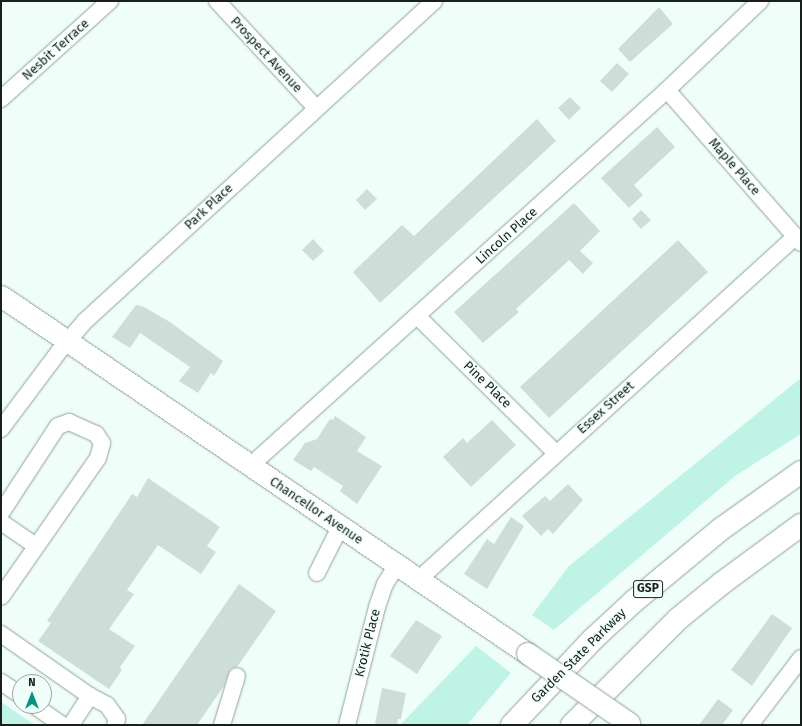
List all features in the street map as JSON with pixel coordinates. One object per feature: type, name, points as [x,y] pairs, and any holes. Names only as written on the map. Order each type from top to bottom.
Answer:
[{"type":"highway","name":"Garden State Parkway","points":[[512,725],[592,640],[633,602],[721,529],[801,472]]},
{"type":"highway","points":[[572,725],[678,619],[722,583],[801,525]]},
{"type":"main road","name":"Chancellor Avenue","points":[[1,296],[66,342],[631,724]]},
{"type":"street","name":"Nesbit Terrace","points":[[1,99],[110,1]]},
{"type":"street","name":"Prospect Avenue","points":[[217,1],[316,108]]},
{"type":"street","name":"Park Place","points":[[1,429],[66,342],[316,108],[434,1]]},
{"type":"street","name":"Lincoln Place","points":[[250,466],[418,317],[667,90],[760,1]]},
{"type":"street","name":"Maple Place","points":[[667,90],[798,240]]},
{"type":"street","name":"Essex Street","points":[[418,580],[556,453],[798,240]]},
{"type":"street","name":"Pine Place","points":[[418,317],[556,453]]},
{"type":"street","points":[[1,514],[58,426],[69,422],[96,434],[102,443],[98,458],[1,597]]},
{"type":"street","points":[[1,522],[36,546]]},
{"type":"street","points":[[317,573],[340,527]]},
{"type":"street","name":"Krotik Place","points":[[347,725],[377,607],[385,584],[397,565]]},
{"type":"street","points":[[1,634],[90,696],[107,705],[117,719],[115,725]]},
{"type":"street","points":[[750,725],[801,658]]},
{"type":"street","points":[[222,725],[237,676]]},
{"type":"street","points":[[1,682],[12,690]]},
{"type":"street","points":[[71,725],[90,696]]},
{"type":"street","points":[[46,714],[62,725]]},
{"type":"green space","points":[[801,378],[801,434],[735,476],[554,630],[532,615],[569,566]]},
{"type":"green space","points":[[476,646],[511,673],[467,725],[400,725]]},
{"type":"green space","points":[[1,702],[12,709],[12,714],[19,714],[35,725],[1,725]]},
{"type":"building","points":[[659,7],[673,24],[630,62],[618,49]]},
{"type":"building","points":[[617,63],[629,74],[612,92],[600,81]]},
{"type":"building","points":[[570,97],[581,108],[569,120],[558,108]]},
{"type":"building","points":[[537,119],[556,141],[380,303],[353,272],[402,225],[414,236]]},
{"type":"building","points":[[657,127],[675,147],[634,185],[643,195],[629,208],[601,178]]},
{"type":"building","points":[[367,189],[377,199],[365,210],[356,200]]},
{"type":"building","points":[[574,203],[600,231],[580,251],[593,263],[583,274],[569,260],[516,309],[519,312],[483,343],[454,312]]},
{"type":"building","points":[[641,210],[651,220],[641,229],[632,219]]},
{"type":"building","points":[[313,239],[324,251],[313,261],[302,250]]},
{"type":"building","points":[[678,240],[708,272],[549,418],[520,387]]},
{"type":"building","points":[[136,305],[142,306],[170,322],[223,361],[214,376],[211,373],[198,393],[179,381],[190,367],[140,333],[130,348],[112,337]]},
{"type":"building","points":[[335,416],[366,437],[357,451],[382,466],[357,504],[340,491],[343,486],[314,467],[311,471],[293,460],[305,443],[317,439],[330,419],[333,420]]},
{"type":"building","points":[[492,420],[516,445],[471,487],[443,457],[463,438],[467,443]]},
{"type":"building","points":[[148,478],[220,527],[207,546],[216,552],[201,574],[158,545],[127,590],[134,594],[109,629],[135,646],[120,667],[122,670],[109,689],[38,641],[51,623],[47,621],[132,494],[137,497]]},
{"type":"building","points":[[568,484],[583,500],[553,534],[548,529],[541,536],[522,516],[545,496],[550,501]]},
{"type":"building","points":[[511,517],[524,526],[487,589],[464,574],[487,539],[494,544]]},
{"type":"building","points":[[239,584],[276,611],[237,667],[230,669],[224,686],[197,725],[142,725]]},
{"type":"building","points":[[772,614],[792,628],[752,686],[731,670]]},
{"type":"building","points":[[416,620],[442,636],[417,674],[390,656]]},
{"type":"building","points":[[382,688],[406,693],[401,719],[398,719],[397,725],[375,724]]},
{"type":"building","points":[[718,699],[733,710],[722,725],[699,725]]}]
